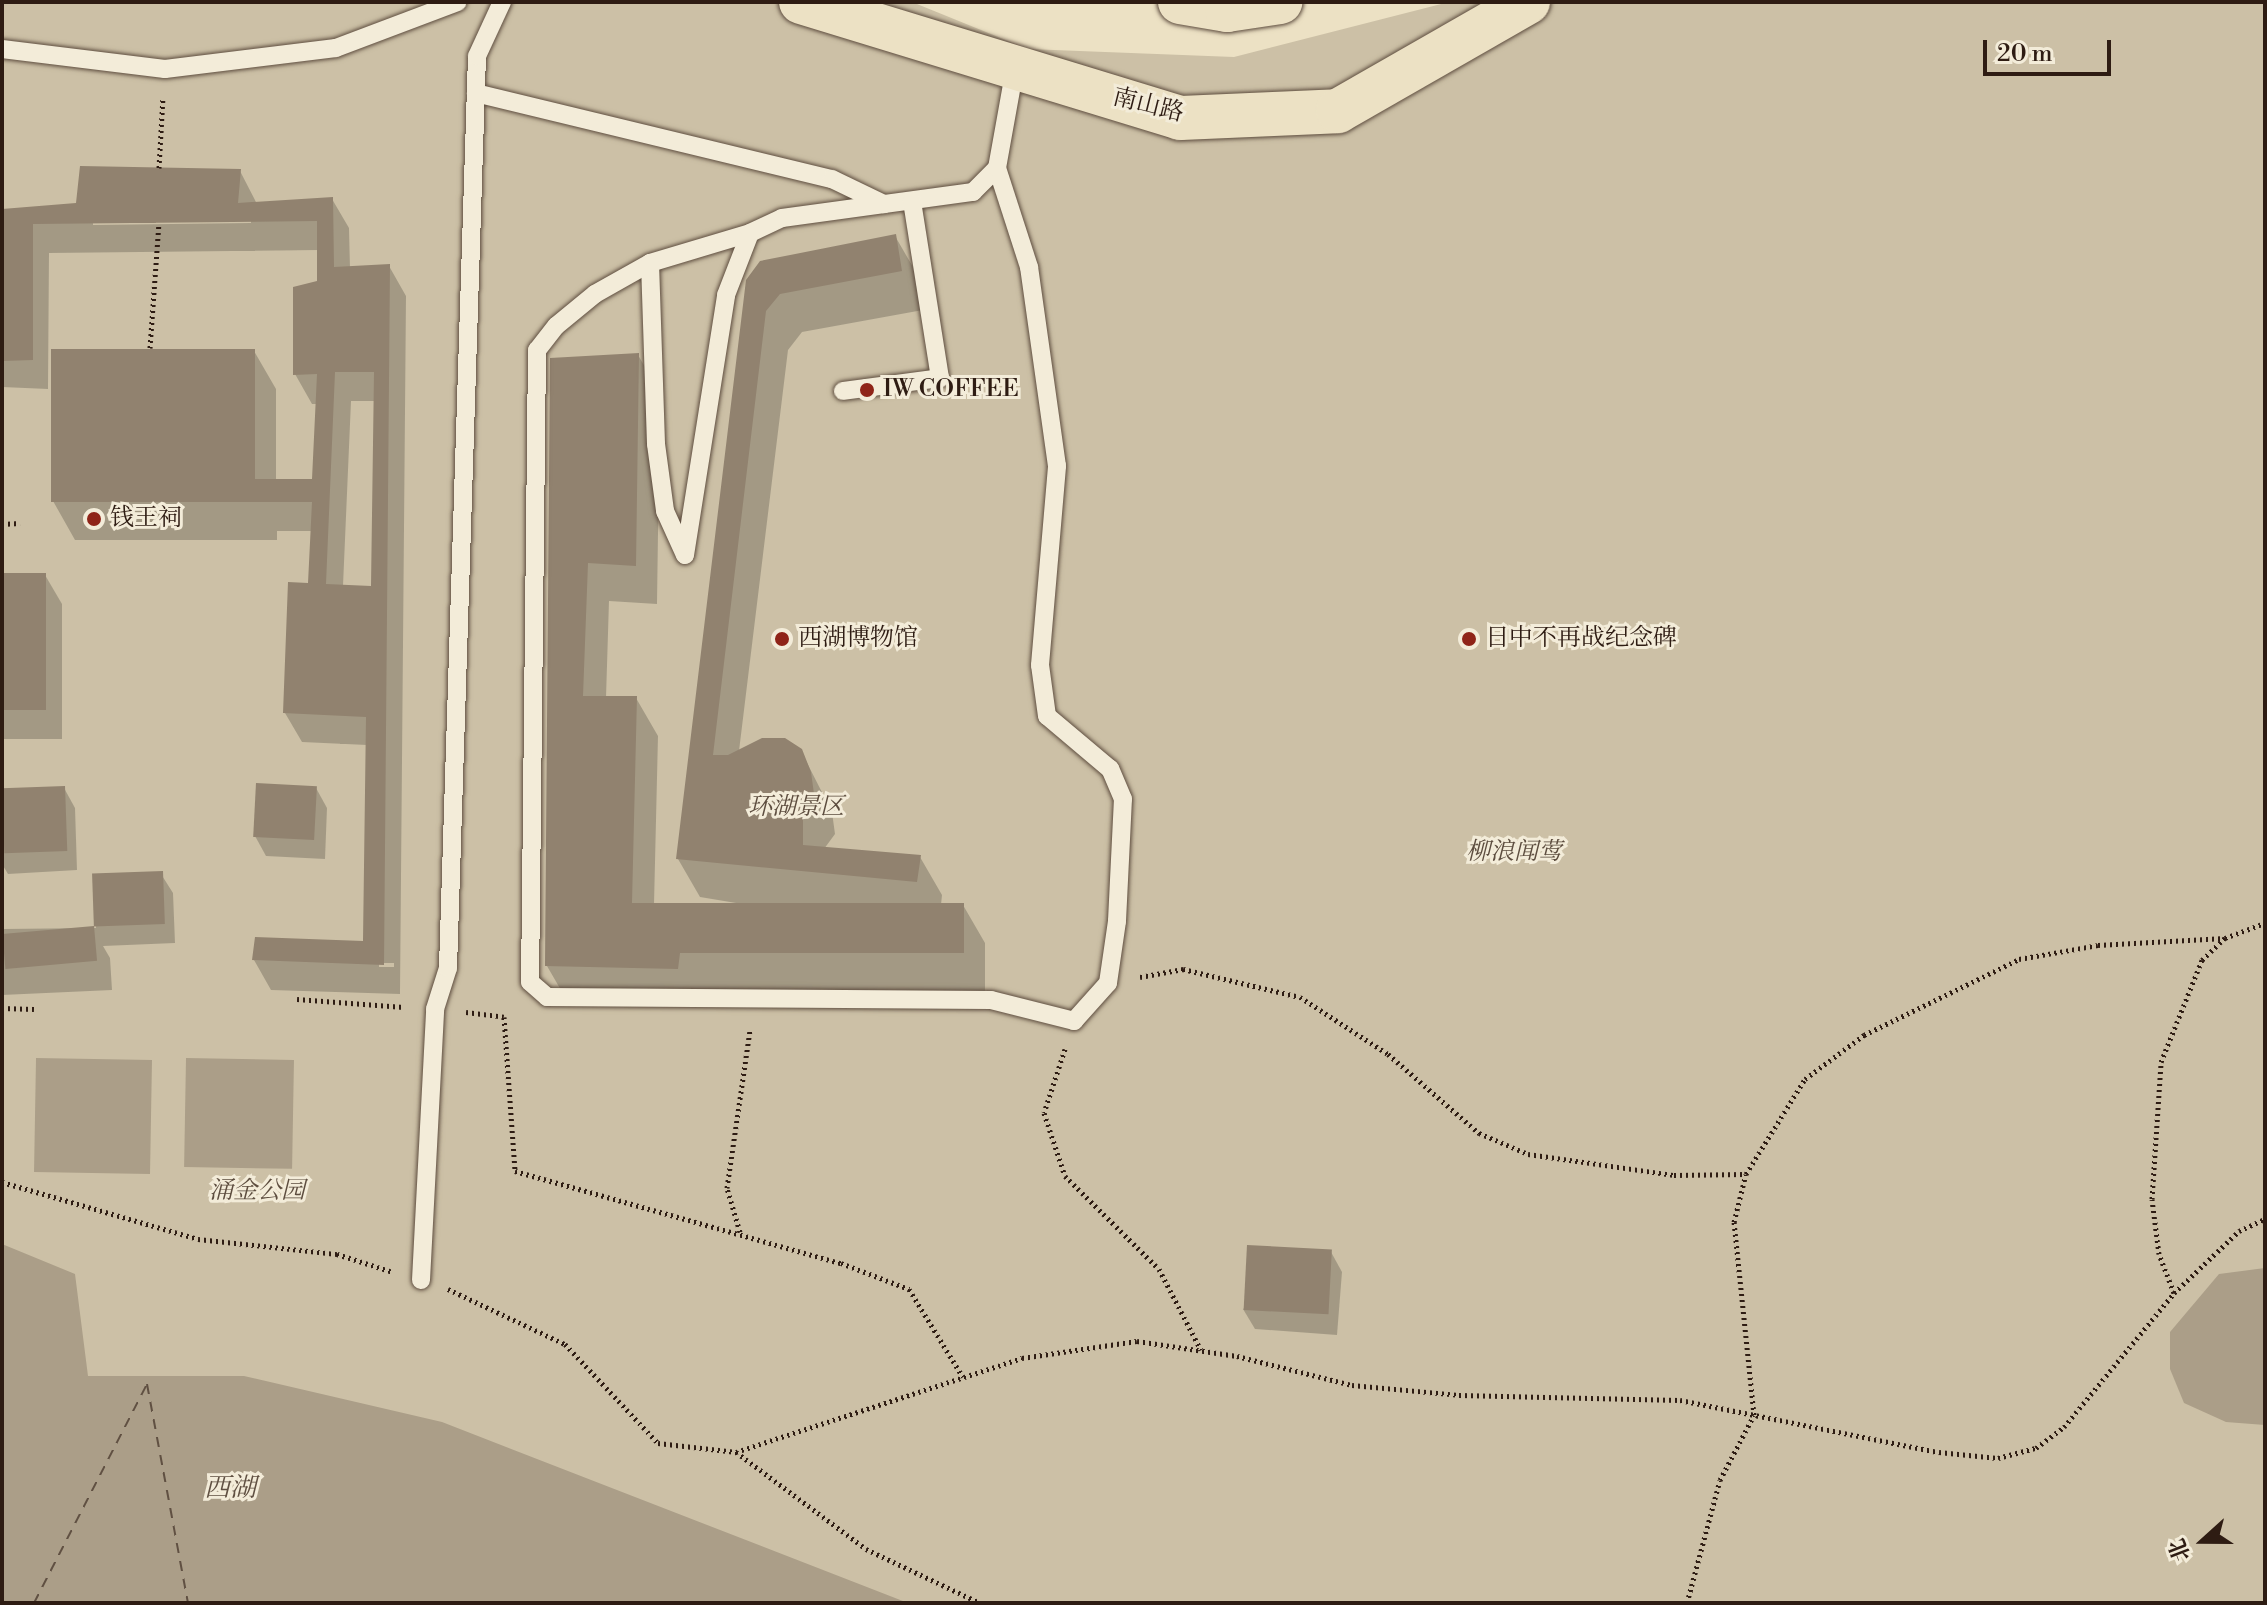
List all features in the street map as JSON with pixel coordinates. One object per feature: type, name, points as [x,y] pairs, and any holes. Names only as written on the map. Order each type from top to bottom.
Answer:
[{"type":"main road","name":"南山路","points":[[801,2],[1180,118],[1338,111],[1528,2]]},
{"type":"main road","points":[[1180,2],[1227,10],[1280,2]]},
{"type":"lane","points":[[2,49],[165,69],[336,48],[458,2]]},
{"type":"lane","points":[[421,1280],[435,1009],[448,968],[477,56],[502,2]]},
{"type":"lane","points":[[997,168],[973,192],[782,218],[750,233],[650,263],[595,294],[556,326],[537,350],[530,982],[547,997],[991,1000],[1074,1021],[1108,983],[1117,921],[1123,799],[1110,769],[1047,716],[1040,665],[1057,466],[1029,267],[997,168],[1015,68]]},
{"type":"lane","points":[[476,93],[832,179],[884,204]]},
{"type":"lane","points":[[843,391],[940,378],[912,201]]},
{"type":"lane","points":[[650,263],[656,444],[665,511],[685,555],[726,295],[750,233]]},
{"type":"path","points":[[159,168],[165,69]]},
{"type":"path","points":[[150,348],[159,223]]},
{"type":"path","points":[[2,524],[20,523]]},
{"type":"path","points":[[1687,1603],[1720,1480],[1754,1415],[1734,1222],[1746,1174],[1805,1079],[1864,1035],[2019,959],[2098,945],[2225,938],[2265,923]]},
{"type":"path","points":[[2174,1293],[2159,1254],[2152,1199],[2161,1062],[2202,960],[2225,938]]},
{"type":"path","points":[[1108,983],[1183,969],[1300,997],[1388,1054],[1479,1133],[1528,1154],[1674,1175],[1746,1174]]},
{"type":"path","points":[[297,999],[504,1017],[515,1171],[740,1233],[909,1289],[963,1377]]},
{"type":"path","points":[[740,1233],[727,1188],[754,999]]},
{"type":"path","points":[[2,1008],[34,1009]]},
{"type":"path","points":[[1074,1021],[1044,1113],[1065,1176],[1159,1269],[1201,1351]]},
{"type":"path","points":[[2,1182],[198,1239],[337,1254],[421,1280],[565,1344],[658,1443],[736,1452],[1022,1358],[1137,1341],[1201,1351],[1352,1385],[1459,1395],[1680,1400],[1939,1452],[1998,1458],[2023,1451],[2064,1427],[2174,1293],[2239,1231],[2265,1219]]},
{"type":"path","points":[[736,1452],[866,1549],[980,1603]]},
{"type":"green space","name":"环湖景区","points":[[2,2],[912,2],[1028,49],[1234,57],[1449,2],[2265,2],[2265,1603],[2,1603]]},
{"type":"water","points":[[36,1058],[152,1060],[150,1174],[34,1172]]},
{"type":"water","points":[[186,1058],[294,1060],[292,1169],[184,1167]]},
{"type":"water","name":"西湖","points":[[2,1244],[75,1274],[88,1376],[244,1376],[442,1422],[908,1603],[2,1603]]},
{"type":"water","points":[[2265,1268],[2265,1425],[2226,1422],[2184,1403],[2170,1369],[2170,1332],[2219,1274]]},
{"type":"building","points":[[80,166],[241,169],[238,203],[333,197],[334,267],[390,264],[384,965],[252,960],[255,937],[363,941],[366,717],[283,713],[288,582],[308,583],[312,502],[51,502],[51,349],[255,349],[255,479],[312,479],[317,374],[293,375],[293,287],[317,281],[317,221],[33,224],[33,360],[2,361],[2,209],[76,203]],"holes":[[[335,372],[374,372],[371,586],[326,584]]]},
{"type":"building","points":[[896,234],[902,271],[780,294],[766,311],[713,755],[728,755],[762,738],[785,738],[802,749],[811,772],[814,794],[803,809],[803,845],[921,855],[917,882],[676,859],[746,280],[760,261]]},
{"type":"building","points":[[639,353],[636,566],[588,563],[583,696],[637,696],[632,903],[964,903],[964,953],[680,953],[678,969],[545,966],[550,358]]},
{"type":"building","points":[[2,573],[46,573],[46,710],[2,710]]},
{"type":"building","points":[[256,783],[317,786],[314,840],[253,837]]},
{"type":"building","points":[[65,786],[67,851],[4,853],[2,788]]},
{"type":"building","points":[[163,871],[165,924],[94,926],[92,873]]},
{"type":"building","points":[[94,926],[97,961],[5,969],[2,934]]},
{"type":"building","points":[[1247,1245],[1332,1249],[1328,1314],[1244,1310]]},
{"type":"ferry route","points":[[34,1603],[147,1384],[188,1603]]},
{"type":"place","name":"IW COFFEE","points":[[867,390]]},
{"type":"place","name":"钱王祠","points":[[94,519]]},
{"type":"place","name":"西湖博物馆","points":[[782,639]]},
{"type":"place","name":"日中不再战纪念碑","points":[[1469,639]]},
{"type":"park label","name":"柳浪闻莺","points":[[1514,853]]},
{"type":"park label","name":"涌金公园","points":[[257,1192]]}]
